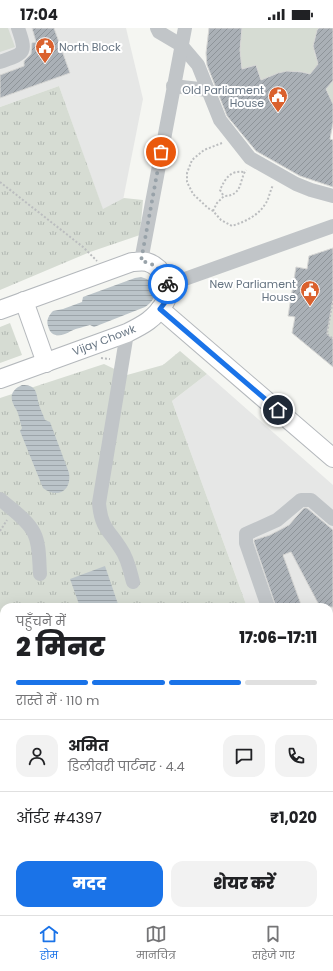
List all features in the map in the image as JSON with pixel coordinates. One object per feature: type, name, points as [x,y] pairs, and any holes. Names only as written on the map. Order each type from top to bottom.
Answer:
[{"type":"main road","points":[[0,310],[132,262],[141,261],[149,263],[161,270],[168,286]]},
{"type":"main road","name":"Vijay Chowk","points":[[0,379],[127,333],[146,324],[166,301],[168,286]]},
{"type":"main road","points":[[24,301],[46,363]]},
{"type":"main road","points":[[160,309],[333,458]]},
{"type":"street","points":[[0,62],[19,55],[23,50],[24,45],[18,28]]},
{"type":"street","points":[[157,28],[159,32],[181,45],[198,65],[220,120],[250,158],[296,184],[333,196]]},
{"type":"street","points":[[141,261],[184,28]]},
{"type":"street","points":[[174,86],[208,90]]},
{"type":"street","points":[[168,286],[333,226]]},
{"type":"street","points":[[127,333],[100,503],[100,514],[103,524],[122,550],[128,562],[133,582]]},
{"type":"street","points":[[0,499],[28,523],[34,533],[38,546],[40,574]]},
{"type":"street","points":[[267,603],[246,543],[246,534],[277,520],[301,500],[311,500],[333,519]]},
{"type":"path","points":[[234,138],[204,150],[192,160],[187,173],[187,182],[193,194],[221,220],[232,226],[248,221],[259,213],[266,203],[278,174]]},
{"type":"path","points":[[213,211],[217,203],[224,196],[229,196],[237,191],[241,184],[244,172],[250,165],[259,162]]},
{"type":"path","points":[[224,196],[220,190],[228,176],[235,172],[244,172]]},
{"type":"path","points":[[0,182],[83,248],[108,271]]},
{"type":"path","points":[[333,299],[327,334],[333,339]]},
{"type":"path","points":[[0,531],[8,517]]},
{"type":"shaded area","points":[[0,28],[126,28],[143,99],[123,200],[103,210],[59,86],[0,107]]},
{"type":"shaded area","points":[[141,277],[151,282],[155,290],[153,299],[145,307],[94,327],[90,325],[61,335],[54,335],[50,330],[47,324],[49,316],[53,311],[82,302],[83,297]]},
{"type":"shaded area","points":[[207,374],[333,485],[333,603],[246,603],[172,401]]},
{"type":"shaded area","points":[[22,385],[30,386],[34,389],[45,420],[50,422],[69,473],[66,489],[58,493],[53,493],[43,488],[20,431],[22,428],[12,396],[15,390]]},
{"type":"shaded area","points":[[105,566],[118,603],[79,603],[70,579]]},
{"type":"green space","points":[[0,28],[8,28],[15,47],[0,52]]},
{"type":"green space","points":[[242,28],[319,28],[314,41],[314,51],[319,64],[310,74],[291,71],[279,73],[261,80],[256,65],[242,69],[240,50]]},
{"type":"green space","points":[[333,81],[333,104],[326,89]]},
{"type":"green space","points":[[59,86],[103,209],[124,198],[143,200],[140,235],[90,252],[0,290],[0,107]]},
{"type":"green space","points":[[333,299],[333,339],[327,334]]},
{"type":"green space","points":[[10,323],[22,355],[0,363],[0,327]]},
{"type":"green space","points":[[180,351],[207,374],[172,401],[246,603],[0,603],[0,398],[104,364],[127,375],[163,365]]},
{"type":"building","name":"North Block","points":[[32,28],[54,28],[70,73],[0,98],[0,75],[24,66],[24,61],[31,54],[32,43],[36,42]]},
{"type":"building","name":"Old Parliament House","points":[[209,28],[242,28],[240,50],[242,69],[256,65],[261,80],[287,71],[310,74],[318,64],[313,46],[317,30],[319,28],[333,28],[333,81],[326,89],[333,104],[333,123],[330,139],[333,140],[333,187],[300,176],[256,151],[227,116],[207,65],[206,53]]},
{"type":"building","name":"New Parliament House","points":[[333,248],[333,299],[327,334],[333,339],[333,367],[292,333],[295,317],[288,316],[296,267],[307,269],[309,256]]},
{"type":"building","points":[[304,508],[307,508],[333,530],[333,603],[318,603],[291,552],[283,555],[301,603],[275,603],[254,540],[270,535],[289,525]]},
{"type":"way so far","points":[[161,152],[141,261],[149,263],[161,270],[168,284]]},
{"type":"place","name":"North Block","points":[[45,64]]},
{"type":"place","name":"Old Parliament House","points":[[278,113]]},
{"type":"place","name":"New Parliament House","points":[[310,307]]},
{"type":"route","points":[[168,284],[166,301],[160,309],[278,410]]}]
